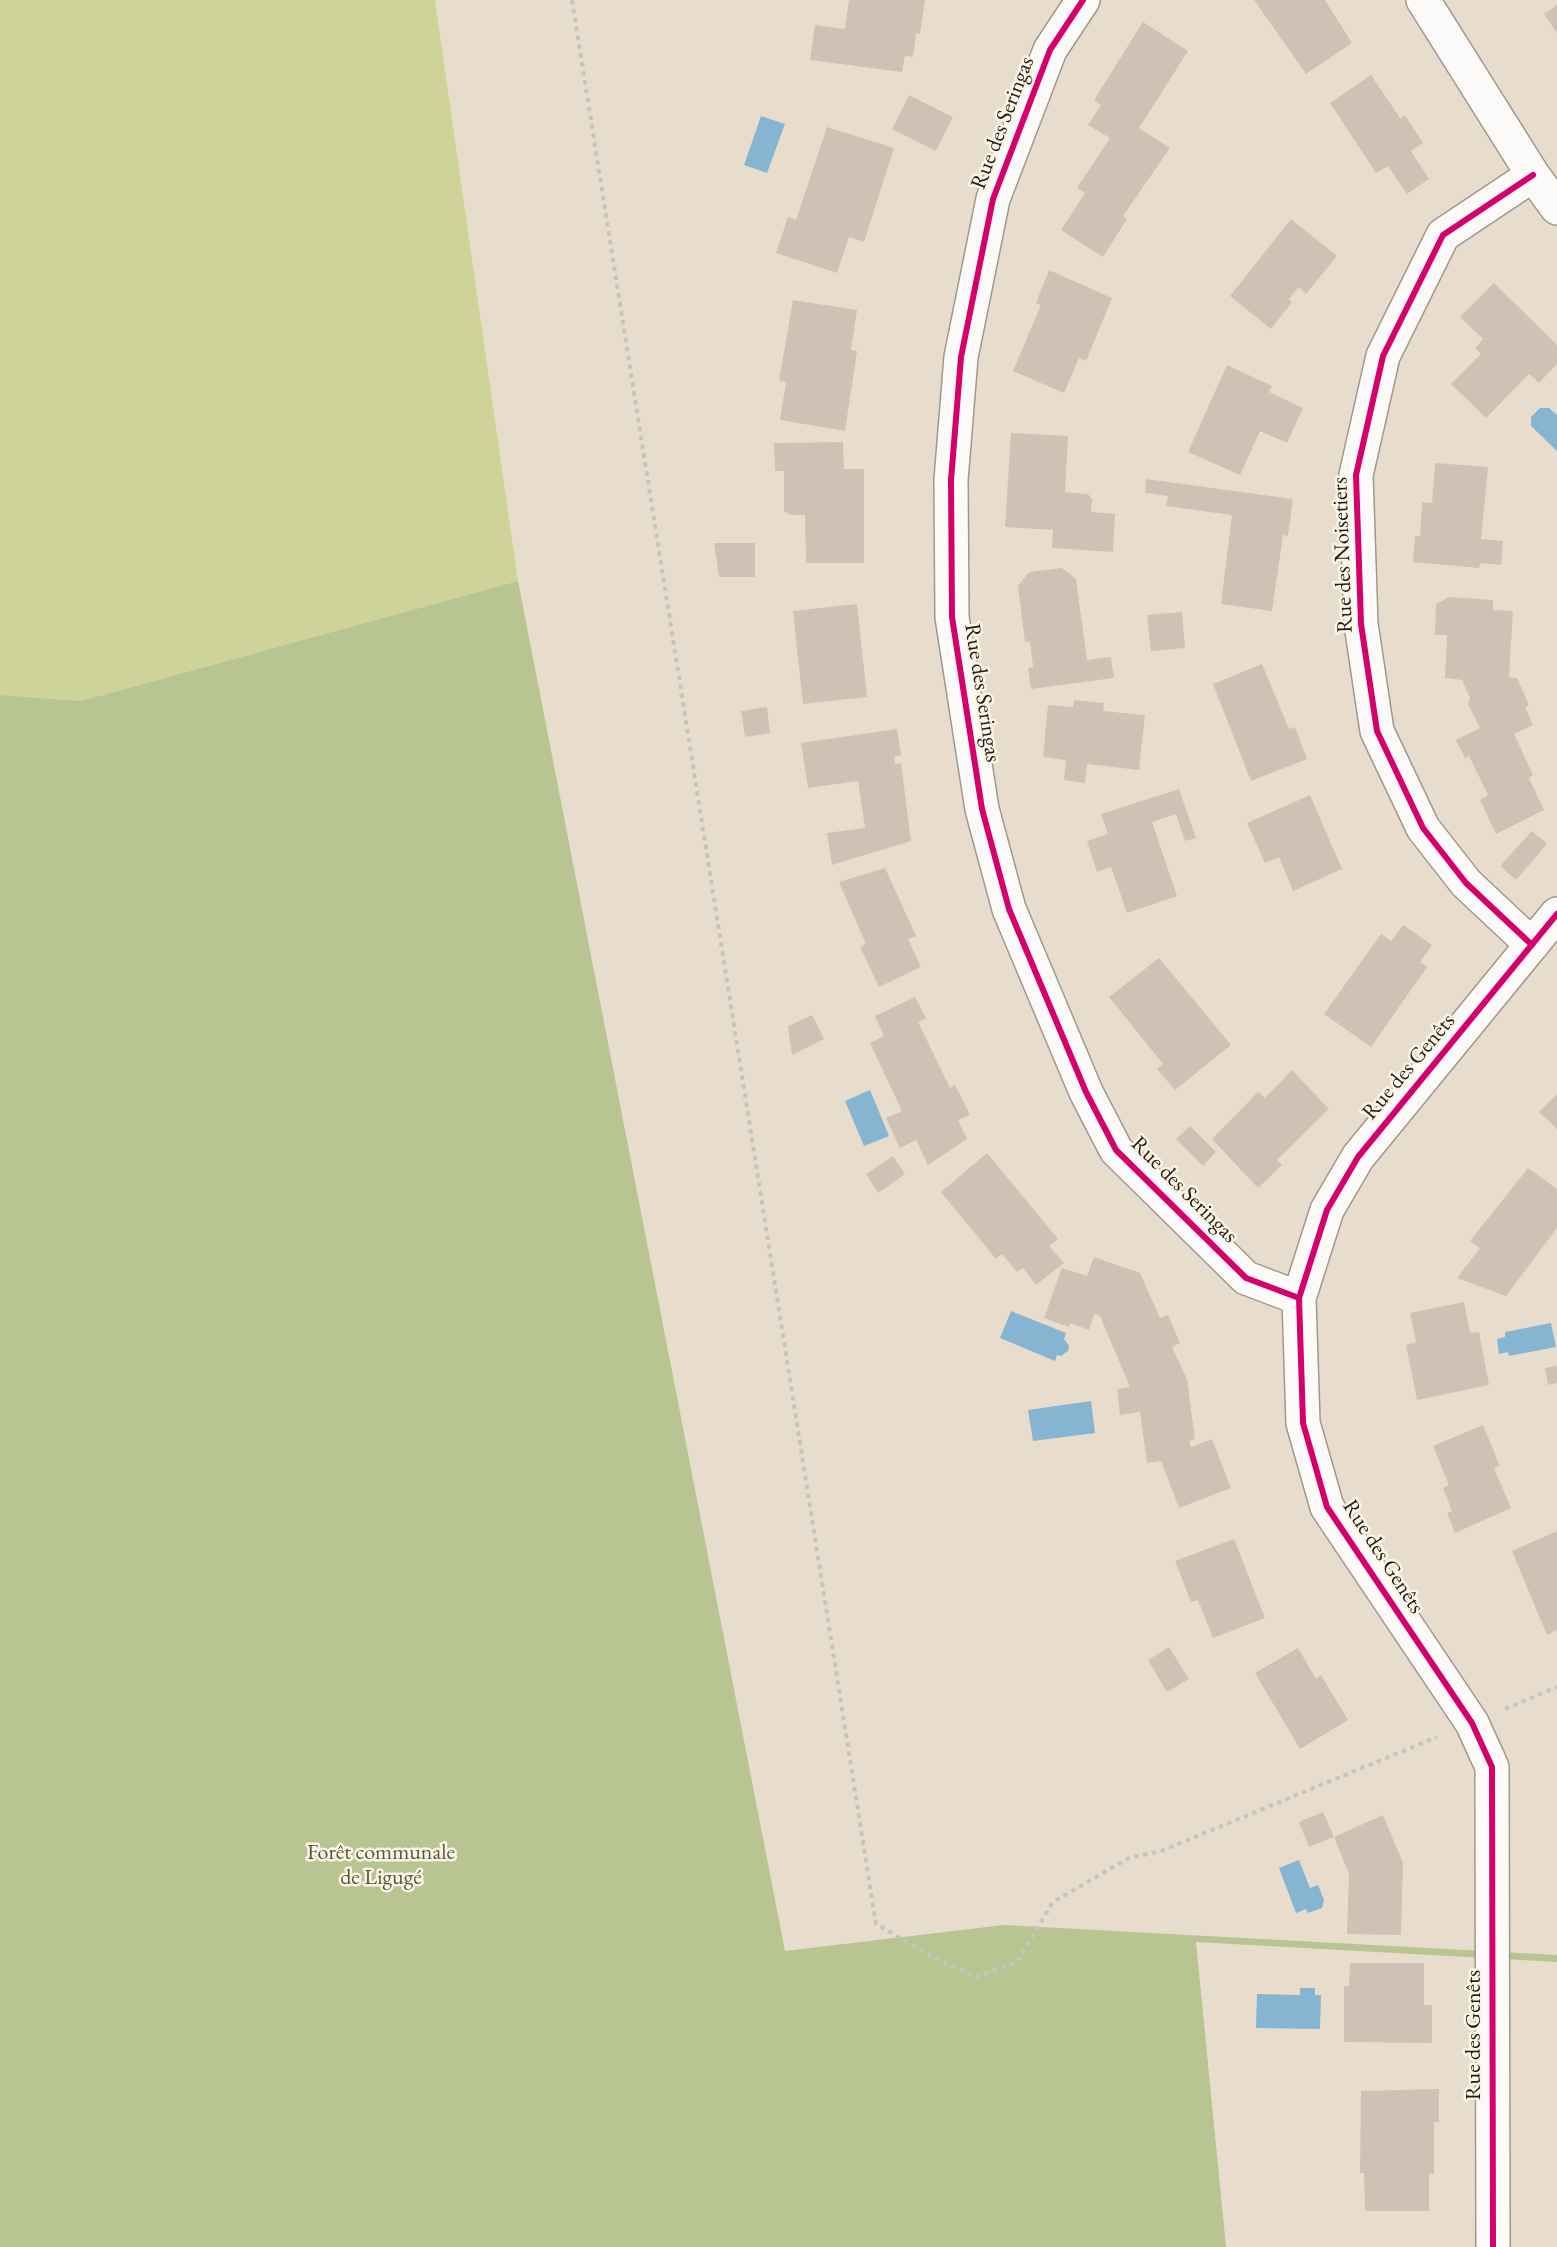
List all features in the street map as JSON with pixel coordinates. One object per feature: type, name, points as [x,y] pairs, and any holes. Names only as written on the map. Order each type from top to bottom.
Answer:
[{"type":"street","name":"Rue des Seringas","points":[[1083,0],[1050,50],[993,199],[961,357],[951,480],[952,617],[982,809],[1009,909],[1086,1092],[1116,1150],[1246,1278],[1299,1298]]},
{"type":"street","points":[[1423,0],[1533,175],[1557,208]]},
{"type":"street","name":"Rue des Noisetiers","points":[[1532,945],[1466,883],[1423,828],[1377,730],[1361,624],[1356,475],[1383,356],[1443,235],[1533,175]]},
{"type":"street","name":"Rue des Genêts","points":[[1493,2247],[1492,1767],[1472,1723],[1327,1507],[1303,1424],[1299,1298],[1327,1210],[1358,1156],[1557,914]]},
{"type":"path","points":[[572,0],[876,1924],[931,1956],[976,1977],[1017,1962],[1053,1902],[1129,1858],[1161,1851],[1557,1686]]},
{"type":"green space","points":[[0,0],[435,0],[518,581],[81,701],[0,695]]},
{"type":"green space","name":"Forêt communale de Ligugé","points":[[518,581],[785,1951],[1004,1925],[1557,1955],[1557,1962],[1196,1942],[1226,2247],[0,2247],[0,695],[81,701]]},
{"type":"water","points":[[761,116],[785,124],[767,173],[744,165]]},
{"type":"water","points":[[1540,408],[1549,408],[1557,415],[1557,451],[1531,426],[1531,417]]},
{"type":"water","points":[[870,1090],[889,1136],[864,1146],[845,1101]]},
{"type":"water","points":[[1011,1311],[1066,1333],[1064,1339],[1069,1346],[1068,1351],[1061,1356],[1057,1355],[1055,1361],[1000,1338]]},
{"type":"water","points":[[1551,1323],[1556,1347],[1509,1356],[1508,1352],[1499,1354],[1497,1339],[1505,1337],[1505,1332]]},
{"type":"water","points":[[1091,1401],[1095,1433],[1033,1441],[1028,1410]]},
{"type":"water","points":[[1299,1860],[1310,1888],[1318,1885],[1324,1900],[1322,1908],[1308,1913],[1306,1909],[1296,1913],[1279,1868]]},
{"type":"water","points":[[1300,1988],[1315,1988],[1315,1995],[1321,1995],[1320,2029],[1256,2028],[1257,1994],[1300,1995]]},
{"type":"building","points":[[849,0],[925,0],[920,34],[916,33],[913,57],[905,56],[902,72],[810,60],[815,25],[845,29]]},
{"type":"building","points":[[1254,0],[1325,0],[1352,43],[1306,74]]},
{"type":"building","points":[[1557,5],[1557,33],[1544,14]]},
{"type":"building","points":[[1143,22],[1188,51],[1139,128],[1170,148],[1123,216],[1127,219],[1103,257],[1061,230],[1085,193],[1077,188],[1110,138],[1088,125],[1101,105],[1094,100]]},
{"type":"building","points":[[1371,75],[1400,118],[1405,115],[1423,143],[1411,151],[1429,179],[1407,194],[1388,166],[1376,173],[1330,103]]},
{"type":"building","points":[[909,95],[953,117],[936,151],[892,129]]},
{"type":"building","points":[[827,127],[894,148],[864,242],[849,237],[837,273],[776,253],[788,217],[796,220]]},
{"type":"building","points":[[1291,219],[1337,256],[1306,294],[1299,287],[1289,299],[1292,302],[1271,329],[1230,296]]},
{"type":"building","points":[[1049,270],[1112,298],[1086,361],[1079,358],[1064,393],[1013,371],[1041,305],[1036,303]]},
{"type":"building","points":[[1494,283],[1557,345],[1557,364],[1539,383],[1529,374],[1486,418],[1451,384],[1481,354],[1475,348],[1483,339],[1460,317]]},
{"type":"building","points":[[793,300],[857,310],[851,350],[857,351],[845,431],[780,420],[786,382],[779,381]]},
{"type":"building","points":[[1227,365],[1272,386],[1269,392],[1303,408],[1287,443],[1260,431],[1240,475],[1188,452]]},
{"type":"building","points":[[1011,433],[1068,436],[1065,492],[1088,494],[1092,499],[1091,512],[1115,514],[1113,552],[1052,548],[1053,530],[1005,527]]},
{"type":"building","points":[[843,442],[844,469],[864,469],[864,563],[806,563],[805,515],[790,515],[784,511],[784,471],[775,471],[774,443]]},
{"type":"building","points":[[1435,463],[1488,467],[1481,539],[1503,541],[1501,565],[1480,563],[1479,568],[1413,562],[1415,536],[1420,536],[1422,502],[1432,503]]},
{"type":"building","points":[[1146,479],[1293,499],[1288,536],[1283,535],[1272,611],[1221,604],[1232,515],[1166,506],[1168,496],[1145,493]]},
{"type":"building","points":[[714,543],[755,543],[755,577],[719,577]]},
{"type":"building","points":[[1062,568],[1076,579],[1087,660],[1111,657],[1114,678],[1031,689],[1028,668],[1033,667],[1030,641],[1025,642],[1018,586],[1029,572]]},
{"type":"building","points":[[1449,597],[1493,600],[1493,610],[1513,611],[1509,677],[1517,678],[1529,705],[1525,707],[1533,725],[1514,734],[1533,775],[1529,778],[1544,810],[1496,834],[1480,800],[1488,795],[1469,756],[1465,758],[1456,740],[1480,728],[1468,704],[1470,698],[1462,680],[1445,678],[1447,635],[1435,635],[1436,604]]},
{"type":"building","points":[[857,604],[867,697],[803,704],[793,611]]},
{"type":"building","points":[[1182,612],[1185,648],[1151,651],[1147,615]]},
{"type":"building","points":[[1262,664],[1289,729],[1295,727],[1307,759],[1251,781],[1213,684]]},
{"type":"building","points":[[1074,700],[1104,703],[1103,711],[1145,715],[1139,770],[1087,764],[1085,783],[1064,780],[1066,760],[1043,757],[1048,705],[1073,707]]},
{"type":"building","points":[[767,707],[770,733],[745,737],[741,711]]},
{"type":"building","points":[[897,729],[901,755],[894,757],[895,764],[901,763],[911,841],[832,865],[827,833],[865,828],[858,781],[808,788],[801,743]]},
{"type":"building","points":[[1179,789],[1196,838],[1185,841],[1176,814],[1152,822],[1177,896],[1127,913],[1111,867],[1097,872],[1087,841],[1108,834],[1101,814]]},
{"type":"building","points":[[1310,795],[1342,869],[1293,891],[1279,857],[1265,863],[1247,823]]},
{"type":"building","points":[[1532,831],[1547,844],[1516,880],[1500,866]]},
{"type":"building","points":[[885,868],[916,936],[908,939],[921,967],[879,987],[860,947],[866,944],[839,882]]},
{"type":"building","points":[[1403,925],[1432,945],[1420,962],[1427,967],[1371,1047],[1324,1014],[1381,934],[1391,941]]},
{"type":"building","points":[[1159,958],[1231,1045],[1175,1090],[1157,1069],[1163,1064],[1109,997]]},
{"type":"building","points":[[915,997],[926,1018],[918,1022],[950,1088],[955,1085],[970,1115],[958,1120],[967,1139],[928,1165],[916,1140],[900,1148],[886,1118],[902,1111],[870,1043],[884,1036],[875,1016]]},
{"type":"building","points":[[812,1015],[824,1039],[792,1055],[788,1026]]},
{"type":"building","points":[[1292,1070],[1329,1109],[1277,1160],[1282,1165],[1258,1188],[1212,1139],[1258,1092],[1265,1098]]},
{"type":"building","points":[[1557,1094],[1557,1129],[1539,1112]]},
{"type":"building","points":[[1190,1126],[1216,1152],[1203,1166],[1176,1139]]},
{"type":"building","points":[[987,1153],[1058,1239],[1049,1246],[1064,1263],[1036,1285],[1023,1268],[1017,1272],[1002,1254],[996,1259],[941,1192]]},
{"type":"building","points":[[893,1156],[905,1174],[878,1193],[866,1174]]},
{"type":"building","points":[[1528,1168],[1557,1189],[1557,1228],[1506,1296],[1457,1278],[1480,1248],[1470,1241]]},
{"type":"building","points":[[1094,1257],[1140,1273],[1160,1318],[1168,1315],[1180,1343],[1172,1347],[1187,1379],[1195,1439],[1189,1441],[1191,1447],[1212,1439],[1231,1488],[1179,1508],[1161,1461],[1147,1463],[1140,1412],[1120,1415],[1117,1389],[1130,1387],[1100,1316],[1094,1314],[1089,1330],[1070,1323],[1069,1327],[1044,1318],[1062,1268],[1087,1276]]},
{"type":"building","points":[[1464,1302],[1470,1333],[1479,1332],[1489,1385],[1417,1400],[1406,1345],[1416,1342],[1410,1313]]},
{"type":"building","points":[[1557,1366],[1557,1383],[1548,1385],[1545,1368]]},
{"type":"building","points":[[1483,1425],[1500,1466],[1494,1468],[1511,1508],[1455,1533],[1447,1513],[1452,1511],[1443,1488],[1449,1485],[1433,1446]]},
{"type":"building","points":[[1557,1531],[1557,1630],[1547,1635],[1512,1551]]},
{"type":"building","points":[[1234,1539],[1265,1618],[1213,1638],[1198,1600],[1191,1602],[1175,1561]]},
{"type":"building","points":[[1169,1647],[1189,1679],[1167,1692],[1148,1660]]},
{"type":"building","points":[[1298,1648],[1316,1679],[1321,1675],[1348,1720],[1300,1749],[1255,1673]]},
{"type":"building","points":[[1323,1812],[1334,1837],[1309,1847],[1299,1822]]},
{"type":"building","points":[[1383,1815],[1403,1863],[1401,1935],[1347,1934],[1349,1874],[1334,1837]]},
{"type":"building","points":[[1350,1963],[1424,1963],[1424,2005],[1432,2005],[1432,2043],[1344,2042],[1344,1986],[1349,1986]]},
{"type":"building","points":[[1439,2089],[1439,2122],[1434,2122],[1434,2174],[1429,2174],[1429,2211],[1365,2211],[1364,2173],[1360,2173],[1361,2091]]},
{"type":"cycle path","points":[[1083,0],[1050,50],[993,199],[961,357],[951,480],[952,617],[982,809],[1009,909],[1086,1092],[1116,1150],[1246,1278],[1299,1298]]},
{"type":"cycle path","points":[[1532,945],[1466,883],[1423,828],[1377,731],[1361,624],[1356,475],[1383,356],[1443,235],[1533,175]]},
{"type":"cycle path","points":[[1493,2247],[1492,1767],[1472,1723],[1327,1507],[1303,1423],[1299,1298],[1327,1210],[1358,1157],[1557,914]]}]
